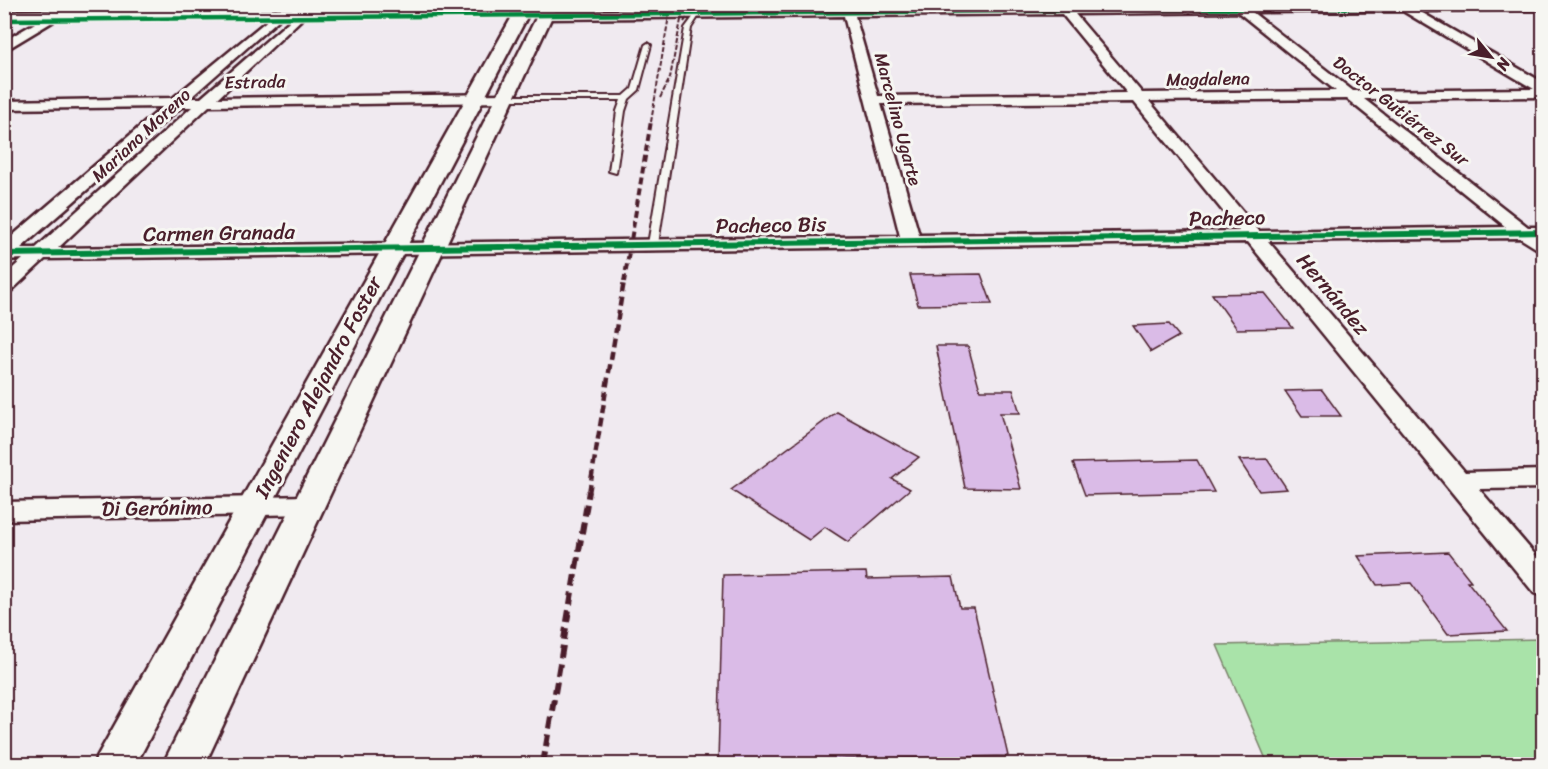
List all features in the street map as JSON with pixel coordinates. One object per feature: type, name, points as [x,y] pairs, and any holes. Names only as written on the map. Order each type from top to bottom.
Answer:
[{"type":"street","points":[[4,33],[46,14],[77,4]]},
{"type":"street","points":[[1064,8],[1183,4]]},
{"type":"street","points":[[1402,6],[1544,89]]},
{"type":"street","points":[[4,15],[1544,6]]},
{"type":"street","name":"Doctor Gutiérrez Sur","points":[[1238,7],[1544,248]]},
{"type":"street","name":"Hernández","points":[[1064,8],[1544,585]]},
{"type":"street","points":[[670,11],[697,14],[848,10]]},
{"type":"street","name":"Marcelino Ugarte","points":[[848,10],[911,241]]},
{"type":"street","name":"Ingeniero Alejandro Foster","points":[[114,765],[393,248],[487,104],[538,11]]},
{"type":"street","points":[[4,20],[46,14]]},
{"type":"street","points":[[4,47],[46,14]]},
{"type":"street","name":"Mariano Moreno","points":[[4,253],[278,15]]},
{"type":"street","name":"Mariano Moreno","points":[[4,287],[301,15]]},
{"type":"street","name":"Magdalena","points":[[873,100],[1544,93]]},
{"type":"street","name":"Ingeniero Alejandro Foster","points":[[184,765],[433,248],[487,104]]},
{"type":"street","name":"Estrada","points":[[4,115],[200,107],[487,104]]},
{"type":"street","name":"Estrada","points":[[4,105],[171,108]]},
{"type":"street","name":"Pacheco","points":[[911,241],[1544,232]]},
{"type":"street","name":"Pacheco Bis","points":[[433,248],[911,241]]},
{"type":"street","name":"Carmen Granada","points":[[4,253],[433,248]]},
{"type":"street","points":[[1457,481],[1544,479]]},
{"type":"street","name":"Di Gerónimo","points":[[4,511],[309,505]]},
{"type":"lane","points":[[653,244],[688,28],[697,14]]},
{"type":"lane","points":[[613,171],[621,111],[626,98],[635,90],[648,45]]},
{"type":"lane","points":[[487,104],[626,98]]},
{"type":"green space","points":[[1543,639],[1543,764],[1268,764],[1217,645]]},
{"type":"building","points":[[981,274],[992,304],[918,305],[910,275]]},
{"type":"building","points":[[1265,293],[1293,328],[1237,329],[1212,294]]},
{"type":"building","points":[[1169,324],[1179,336],[1151,352],[1133,326]]},
{"type":"building","points":[[936,346],[968,346],[980,390],[1013,390],[1020,413],[1000,413],[1021,489],[965,488]]},
{"type":"building","points":[[1322,390],[1341,416],[1302,416],[1285,391]]},
{"type":"building","points":[[837,412],[919,457],[892,479],[910,489],[848,542],[825,527],[809,540],[731,490]]},
{"type":"building","points":[[1267,459],[1287,489],[1259,491],[1239,460]]},
{"type":"building","points":[[1197,460],[1214,492],[1085,495],[1073,463]]},
{"type":"building","points":[[1448,552],[1471,581],[1467,581],[1507,631],[1448,634],[1411,583],[1377,585],[1358,556]]},
{"type":"building","points":[[866,572],[867,579],[953,577],[960,608],[974,608],[1008,756],[718,762],[723,575]]},
{"type":"railway","points":[[651,122],[671,4]]},
{"type":"railway","points":[[660,98],[670,78],[684,4]]},
{"type":"railway","points":[[684,22],[696,4]]},
{"type":"railway","points":[[624,282],[651,121]]},
{"type":"railway","points":[[589,493],[624,281]]},
{"type":"railway","points":[[543,764],[589,491]]},
{"type":"cycle path","points":[[4,20],[1544,6]]},
{"type":"cycle path","points":[[4,254],[1544,232]]}]
